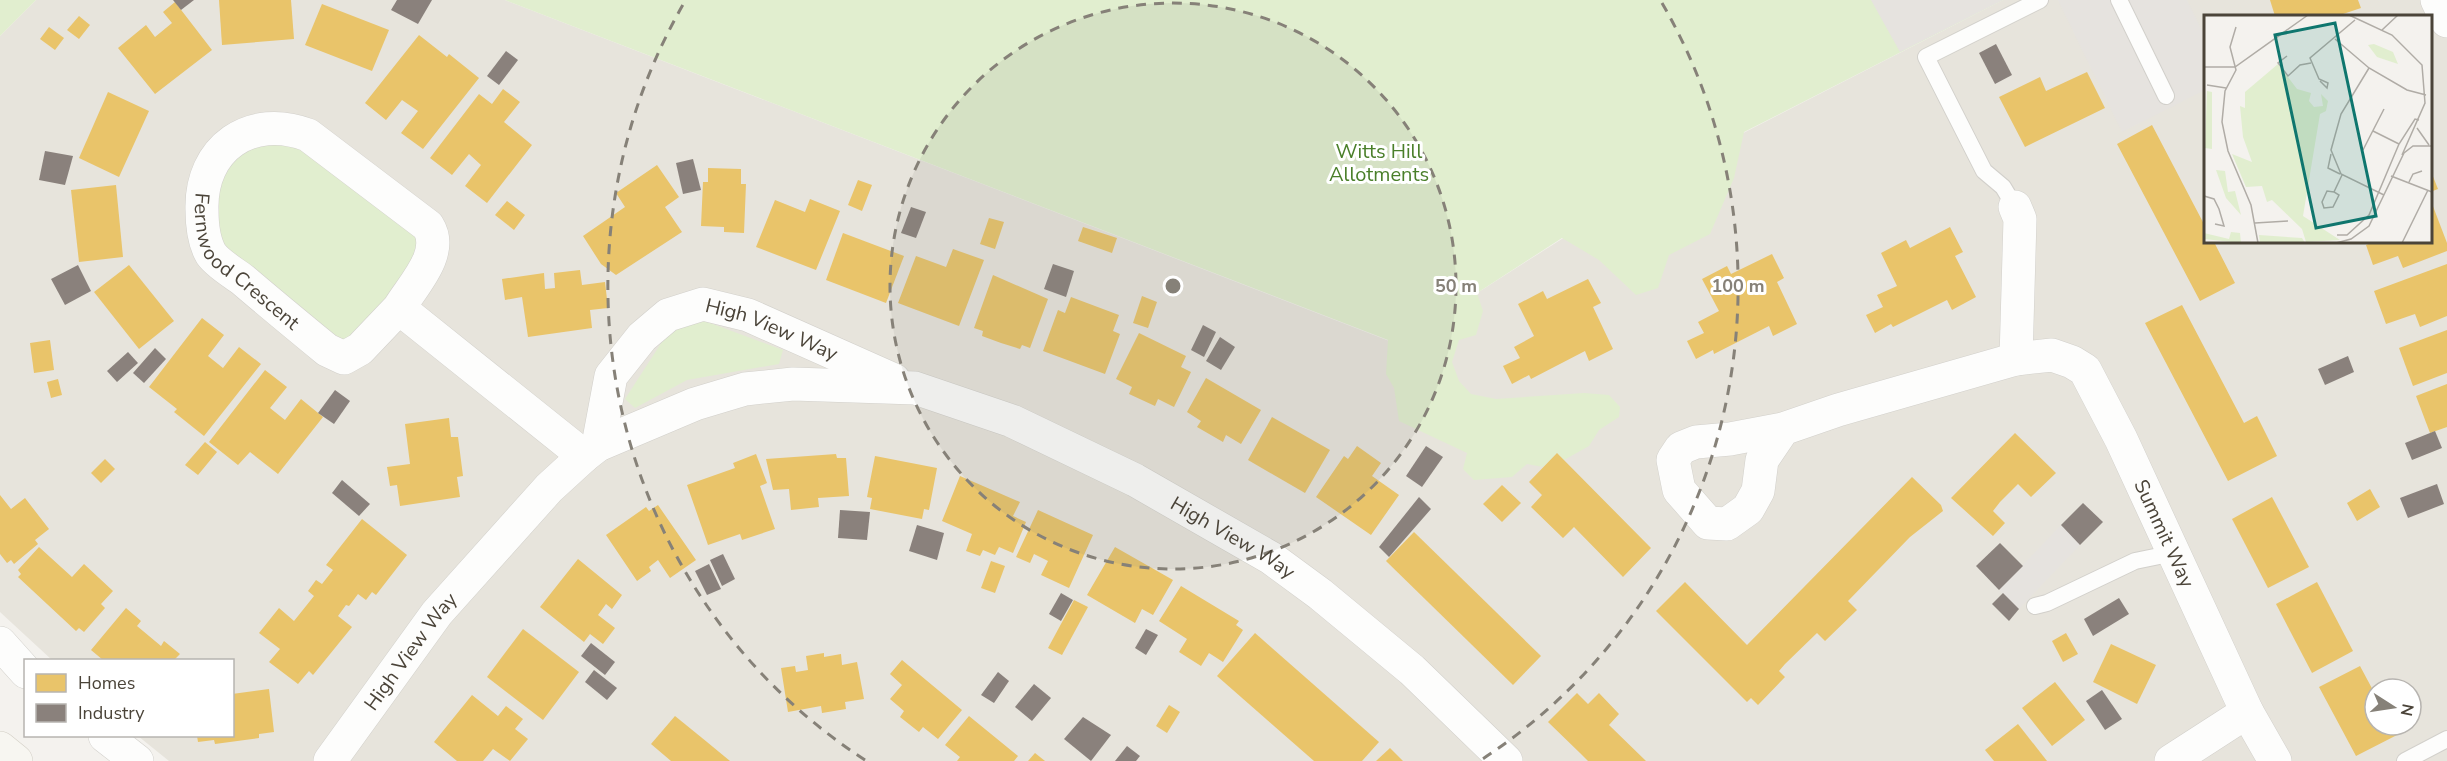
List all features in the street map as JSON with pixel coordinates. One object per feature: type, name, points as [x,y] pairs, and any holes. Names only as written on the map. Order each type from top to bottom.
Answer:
[{"type":"street","points":[[2437,0],[2447,21]]},
{"type":"street","name":"Fernwood Crescent","points":[[288,127],[308,135],[428,226],[432,233],[432,255],[399,308],[360,349],[344,358],[327,350],[211,254],[202,227],[202,185],[210,165],[227,144],[255,130],[288,127]]},
{"type":"street","points":[[2015,207],[2020,219],[2016,359]]},
{"type":"street","name":"High View Way","points":[[591,451],[611,376],[642,337],[668,315],[703,304],[748,315],[866,370],[1012,421],[1077,450],[1221,527],[1271,558],[1320,594],[1412,670],[1506,761]]},
{"type":"street","points":[[399,308],[591,451]]},
{"type":"street","name":"Summit Way","points":[[1783,429],[1829,412],[2016,359],[2052,356],[2085,370],[2121,439],[2247,712],[2276,761]]},
{"type":"street","name":"High View Way","points":[[330,761],[437,613],[547,491],[591,451],[694,404],[745,389],[793,384],[915,388]]},
{"type":"street","points":[[0,643],[24,670]]},
{"type":"street","points":[[2171,761],[2247,712]]},
{"type":"street","points":[[107,737],[137,761]]},
{"type":"street","points":[[0,748],[16,761]]},
{"type":"lane","points":[[2015,207],[2003,187],[1984,171],[1926,57],[2040,0]]},
{"type":"lane","points":[[2118,0],[2166,96]]},
{"type":"lane","points":[[2035,606],[2056,599],[2136,561],[2174,553]]},
{"type":"lane","points":[[2404,761],[2447,739]]},
{"type":"shaded area","points":[[36,0],[505,0],[1397,344],[1667,172],[2003,0],[2447,0],[2447,761],[169,761],[139,737],[234,737],[234,659],[51,659],[0,612],[0,36]]},
{"type":"shaded area","points":[[1871,0],[2003,0],[1900,52]]},
{"type":"shaded area","points":[[2058,0],[2187,0],[2204,35],[2204,91],[2122,132]]},
{"type":"shaded area","points":[[2061,525],[2080,545],[2019,609],[1999,590]]},
{"type":"green space","points":[[0,0],[36,0],[0,36]]},
{"type":"green space","name":"Witts Hill Allotments","points":[[505,0],[2003,0],[1744,132],[1734,178],[1710,234],[1669,255],[1658,288],[1636,295],[1599,260],[1562,238],[1477,293],[1483,311],[1476,335],[1459,340],[1452,362],[1459,381],[1471,394],[1496,399],[1584,393],[1609,395],[1620,407],[1619,417],[1599,430],[1589,446],[1564,460],[1557,453],[1543,467],[1527,464],[1512,477],[1474,480],[1463,469],[1467,453],[1399,421],[1394,388],[1386,374],[1388,340]]},
{"type":"green space","points":[[288,127],[433,233],[352,356],[211,254],[210,165]]},
{"type":"green space","points":[[702,320],[783,350],[779,364],[687,380],[635,408],[625,399],[669,331]]},
{"type":"building: Homes","points":[[219,0],[291,0],[294,39],[222,45]]},
{"type":"building: Homes","points":[[2270,0],[2358,0],[2361,8],[2340,15],[2275,15]]},
{"type":"building: Homes","points":[[175,2],[212,50],[155,94],[118,48],[146,25],[155,37],[172,23],[163,12]]},
{"type":"building: Homes","points":[[322,4],[389,30],[372,71],[305,45]]},
{"type":"building: Homes","points":[[79,16],[90,25],[79,39],[67,30]]},
{"type":"building: Homes","points":[[49,27],[64,38],[55,50],[40,39]]},
{"type":"building: Homes","points":[[419,35],[447,57],[449,54],[479,78],[423,149],[401,133],[418,111],[402,100],[386,120],[365,103]]},
{"type":"building: Homes","points":[[2087,72],[2105,108],[2025,147],[1999,97],[2040,77],[2046,91]]},
{"type":"building: Homes","points":[[503,89],[520,102],[504,122],[532,145],[487,203],[465,186],[481,165],[469,154],[452,175],[430,158],[479,94],[492,104]]},
{"type":"building: Homes","points":[[108,92],[149,111],[119,177],[79,158]]},
{"type":"building: Homes","points":[[2152,125],[2204,224],[2204,243],[2215,243],[2235,283],[2200,301],[2117,144]]},
{"type":"building: Homes","points":[[657,165],[679,197],[665,207],[682,232],[616,275],[601,264],[583,236],[625,207],[616,193]]},
{"type":"building: Homes","points":[[708,168],[741,169],[741,184],[746,184],[744,233],[724,232],[724,227],[701,226],[703,182],[708,182]]},
{"type":"building: Homes","points":[[2432,174],[2438,189],[2432,191]]},
{"type":"building: Homes","points":[[858,180],[872,185],[862,211],[848,205]]},
{"type":"building: Homes","points":[[116,185],[123,257],[79,262],[71,190]]},
{"type":"building: Homes","points":[[810,199],[840,211],[816,270],[756,247],[775,200],[805,212]]},
{"type":"building: Homes","points":[[507,201],[525,215],[514,230],[495,215]]},
{"type":"building: Homes","points":[[2432,204],[2447,243],[2447,251],[2403,268],[2398,256],[2373,265],[2366,245],[2372,243],[2432,243]]},
{"type":"building: Homes","points":[[989,218],[1004,222],[995,249],[980,244]]},
{"type":"building: Homes","points":[[1083,227],[1117,238],[1112,253],[1078,241]]},
{"type":"building: Homes","points":[[1950,227],[1963,252],[1955,256],[1976,297],[1952,310],[1947,300],[1893,327],[1891,324],[1875,333],[1866,315],[1883,307],[1877,295],[1897,286],[1881,253],[1906,240],[1910,248]]},
{"type":"building: Homes","points":[[843,233],[904,256],[886,303],[826,280]]},
{"type":"building: Homes","points":[[953,249],[984,260],[959,326],[898,303],[916,256],[946,267]]},
{"type":"building: Homes","points":[[1772,254],[1784,278],[1777,282],[1797,324],[1773,336],[1769,326],[1714,354],[1713,350],[1696,359],[1687,341],[1704,333],[1698,322],[1719,311],[1702,279],[1727,266],[1731,274]]},
{"type":"building: Homes","points":[[2447,264],[2447,316],[2420,327],[2415,314],[2386,324],[2374,291]]},
{"type":"building: Homes","points":[[129,265],[174,321],[139,349],[94,292]]},
{"type":"building: Homes","points":[[580,270],[582,285],[605,282],[608,308],[590,310],[592,328],[528,337],[522,297],[505,300],[502,279],[544,273],[545,289],[555,288],[554,273]]},
{"type":"building: Homes","points":[[993,275],[1048,299],[1030,348],[1022,345],[1020,349],[1001,343],[982,336],[983,331],[974,328]]},
{"type":"building: Homes","points":[[1588,279],[1601,303],[1593,307],[1613,349],[1589,361],[1585,351],[1531,379],[1529,375],[1512,384],[1503,366],[1520,358],[1514,347],[1534,336],[1518,304],[1543,291],[1547,299]]},
{"type":"building: Homes","points":[[1142,296],[1157,302],[1148,328],[1133,323]]},
{"type":"building: Homes","points":[[1071,297],[1119,315],[1113,331],[1120,334],[1105,374],[1043,351],[1058,310],[1065,313]]},
{"type":"building: Homes","points":[[2182,305],[2244,423],[2257,416],[2277,456],[2228,481],[2145,323]]},
{"type":"building: Homes","points":[[202,318],[224,335],[208,356],[223,368],[239,347],[261,364],[204,436],[174,412],[177,409],[149,387]]},
{"type":"building: Homes","points":[[2447,330],[2447,373],[2413,386],[2399,348]]},
{"type":"building: Homes","points":[[1139,333],[1186,356],[1181,367],[1191,372],[1174,407],[1158,399],[1155,406],[1129,394],[1132,387],[1116,379]]},
{"type":"building: Homes","points":[[50,340],[54,370],[34,373],[30,343]]},
{"type":"building: Homes","points":[[265,370],[287,387],[270,408],[285,420],[301,399],[323,417],[278,474],[250,452],[238,465],[209,442]]},
{"type":"building: Homes","points":[[1206,378],[1261,410],[1241,444],[1226,435],[1223,442],[1197,427],[1201,421],[1187,412]]},
{"type":"building: Homes","points":[[58,379],[62,395],[51,398],[47,382]]},
{"type":"building: Homes","points":[[2447,384],[2447,427],[2430,433],[2416,396]]},
{"type":"building: Homes","points":[[1272,417],[1330,450],[1305,493],[1248,460]]},
{"type":"building: Homes","points":[[449,418],[451,437],[458,437],[463,476],[457,477],[460,497],[400,506],[397,485],[390,486],[387,467],[410,464],[405,424]]},
{"type":"building: Homes","points":[[2015,433],[2056,473],[2031,497],[2018,484],[2000,502],[1993,511],[2005,523],[1993,536],[1951,498]]},
{"type":"building: Homes","points":[[205,442],[217,452],[198,475],[185,465]]},
{"type":"building: Homes","points":[[1357,446],[1381,463],[1372,476],[1399,495],[1371,535],[1316,497],[1344,456],[1348,459]]},
{"type":"building: Homes","points":[[1557,453],[1651,548],[1623,577],[1574,527],[1563,538],[1531,507],[1542,495],[1529,482]]},
{"type":"building: Homes","points":[[756,454],[767,483],[760,486],[775,529],[742,540],[740,534],[708,545],[687,485],[735,468],[733,463]]},
{"type":"building: Homes","points":[[836,454],[837,458],[846,458],[849,496],[818,498],[819,507],[791,510],[789,489],[773,490],[766,459]]},
{"type":"building: Homes","points":[[875,456],[937,468],[929,510],[924,509],[922,519],[870,509],[872,498],[867,497]]},
{"type":"building: Homes","points":[[105,459],[115,469],[101,483],[91,473]]},
{"type":"building: Homes","points":[[960,476],[1020,502],[1013,516],[1026,522],[1013,553],[999,547],[995,555],[983,550],[980,556],[966,551],[972,534],[942,521]]},
{"type":"building: Homes","points":[[1912,477],[1941,505],[1943,511],[1910,537],[1848,601],[1857,610],[1825,641],[1817,633],[1785,664],[1779,671],[1785,677],[1758,705],[1751,698],[1747,702],[1656,611],[1685,582],[1747,645]]},
{"type":"building: Homes","points":[[1502,485],[1521,503],[1502,522],[1483,504]]},
{"type":"building: Homes","points":[[2370,489],[2380,507],[2357,521],[2347,503]]},
{"type":"building: Homes","points":[[0,495],[11,509],[25,498],[49,529],[35,540],[38,544],[14,564],[11,560],[7,563],[0,554]]},
{"type":"building: Homes","points":[[2272,497],[2309,567],[2268,588],[2232,519]]},
{"type":"building: Homes","points":[[658,505],[696,560],[670,578],[658,560],[649,567],[651,571],[637,581],[606,535],[646,507],[649,511]]},
{"type":"building: Homes","points":[[1038,510],[1093,535],[1069,588],[1041,575],[1048,561],[1034,554],[1030,563],[1016,557]]},
{"type":"building: Homes","points":[[362,519],[407,555],[376,595],[372,592],[366,600],[358,594],[349,606],[346,605],[338,616],[352,627],[313,675],[309,671],[298,684],[269,662],[280,649],[259,633],[279,608],[294,621],[314,596],[308,591],[316,580],[322,584],[333,570],[326,565]]},
{"type":"building: Homes","points":[[1414,532],[1541,656],[1513,685],[1386,561]]},
{"type":"building: Homes","points":[[39,547],[72,577],[84,564],[113,591],[101,604],[105,608],[84,632],[79,628],[76,631],[18,577],[21,574],[18,570]]},
{"type":"building: Homes","points":[[1115,547],[1173,580],[1153,615],[1142,609],[1135,623],[1087,595]]},
{"type":"building: Homes","points":[[578,559],[622,595],[612,609],[606,604],[598,615],[615,628],[603,644],[590,634],[584,642],[540,607]]},
{"type":"building: Homes","points":[[991,561],[1005,566],[995,593],[981,588]]},
{"type":"building: Homes","points":[[2317,582],[2353,651],[2312,673],[2276,604]]},
{"type":"building: Homes","points":[[1181,586],[1239,621],[1236,625],[1243,630],[1223,662],[1209,653],[1201,666],[1179,652],[1187,639],[1159,621]]},
{"type":"building: Homes","points":[[1074,600],[1088,607],[1062,655],[1048,648]]},
{"type":"building: Homes","points":[[126,608],[141,621],[137,626],[161,646],[164,641],[180,654],[175,659],[102,659],[91,650]]},
{"type":"building: Homes","points":[[523,629],[579,672],[543,720],[487,677]]},
{"type":"building: Homes","points":[[1255,633],[1379,742],[1362,761],[1314,761],[1217,676]]},
{"type":"building: Homes","points":[[2066,633],[2078,654],[2063,662],[2052,641]]},
{"type":"building: Homes","points":[[2111,644],[2156,665],[2137,704],[2093,682]]},
{"type":"building: Homes","points":[[824,653],[824,657],[841,654],[842,665],[857,662],[864,699],[845,702],[846,709],[822,713],[821,706],[788,712],[781,668],[795,666],[796,672],[808,670],[806,656]]},
{"type":"building: Homes","points":[[902,660],[962,710],[938,739],[923,727],[919,732],[900,717],[904,711],[890,699],[902,685],[890,674]]},
{"type":"building: Homes","points":[[2360,666],[2366,677],[2363,677],[2363,737],[2393,737],[2356,756],[2319,687]]},
{"type":"building: Homes","points":[[2055,682],[2085,720],[2052,746],[2022,708]]},
{"type":"building: Homes","points":[[269,689],[274,732],[259,734],[259,738],[215,744],[214,740],[198,742],[197,737],[234,737],[234,694]]},
{"type":"building: Homes","points":[[1577,693],[1588,704],[1599,693],[1619,714],[1609,725],[1646,761],[1588,761],[1548,722]]},
{"type":"building: Homes","points":[[472,695],[498,716],[506,706],[523,719],[515,729],[528,739],[510,761],[493,749],[483,761],[457,761],[434,742]]},
{"type":"building: Homes","points":[[1169,705],[1180,712],[1167,733],[1156,726]]},
{"type":"building: Homes","points":[[675,716],[730,761],[671,761],[651,744]]},
{"type":"building: Homes","points":[[969,716],[1018,756],[1014,761],[957,761],[960,757],[945,745]]},
{"type":"building: Homes","points":[[2018,724],[2047,761],[1994,761],[1985,750]]},
{"type":"building: Homes","points":[[1390,748],[1403,761],[1376,761]]},
{"type":"building: Homes","points":[[1035,753],[1045,761],[1028,761]]},
{"type":"building: Industry","points":[[173,0],[194,0],[181,10]]},
{"type":"building: Industry","points":[[397,0],[432,0],[418,24],[391,10]]},
{"type":"building: Industry","points":[[1996,44],[2012,75],[1995,84],[1979,53]]},
{"type":"building: Industry","points":[[506,51],[518,60],[499,85],[487,76]]},
{"type":"building: Industry","points":[[45,151],[73,156],[65,185],[39,180]]},
{"type":"building: Industry","points":[[693,159],[701,190],[683,194],[676,163]]},
{"type":"building: Industry","points":[[911,207],[926,212],[916,238],[901,233]]},
{"type":"building: Industry","points":[[1053,264],[1074,271],[1066,297],[1044,289]]},
{"type":"building: Industry","points":[[78,265],[91,291],[65,305],[51,279]]},
{"type":"building: Industry","points":[[1203,325],[1216,332],[1204,357],[1191,350]]},
{"type":"building: Industry","points":[[1220,337],[1235,347],[1221,370],[1206,361]]},
{"type":"building: Industry","points":[[155,348],[166,359],[144,383],[133,373]]},
{"type":"building: Industry","points":[[128,352],[138,363],[117,382],[107,371]]},
{"type":"building: Industry","points":[[2348,356],[2354,372],[2325,385],[2318,369]]},
{"type":"building: Industry","points":[[335,390],[350,401],[334,424],[318,413]]},
{"type":"building: Industry","points":[[2435,431],[2442,448],[2412,460],[2405,443]]},
{"type":"building: Industry","points":[[1426,446],[1443,457],[1422,487],[1406,476]]},
{"type":"building: Industry","points":[[342,480],[370,504],[359,516],[332,493]]},
{"type":"building: Industry","points":[[2437,484],[2444,504],[2408,518],[2400,498]]},
{"type":"building: Industry","points":[[1419,497],[1431,509],[1389,557],[1379,547]]},
{"type":"building: Industry","points":[[2083,503],[2103,522],[2080,545],[2061,525]]},
{"type":"building: Industry","points":[[840,510],[870,512],[867,540],[838,538]]},
{"type":"building: Industry","points":[[917,525],[944,533],[937,560],[909,551]]},
{"type":"building: Industry","points":[[2000,543],[2023,566],[1999,590],[1976,566]]},
{"type":"building: Industry","points":[[723,554],[735,579],[722,586],[710,560]]},
{"type":"building: Industry","points":[[709,564],[721,589],[707,595],[695,571]]},
{"type":"building: Industry","points":[[1061,593],[1073,600],[1061,621],[1049,614]]},
{"type":"building: Industry","points":[[2003,593],[2019,609],[2009,621],[1992,604]]},
{"type":"building: Industry","points":[[2119,598],[2129,614],[2093,636],[2084,619]]},
{"type":"building: Industry","points":[[1146,629],[1158,635],[1146,655],[1135,648]]},
{"type":"building: Industry","points":[[591,643],[615,662],[605,675],[581,656]]},
{"type":"building: Industry","points":[[594,670],[617,688],[607,700],[585,682]]},
{"type":"building: Industry","points":[[998,672],[1009,681],[994,703],[981,695]]},
{"type":"building: Industry","points":[[1034,684],[1051,698],[1032,721],[1015,707]]},
{"type":"building: Industry","points":[[2102,690],[2122,719],[2105,730],[2086,701]]},
{"type":"building: Industry","points":[[1083,717],[1111,735],[1091,761],[1064,739]]},
{"type":"building: Industry","points":[[1127,746],[1140,756],[1136,761],[1115,761]]}]
